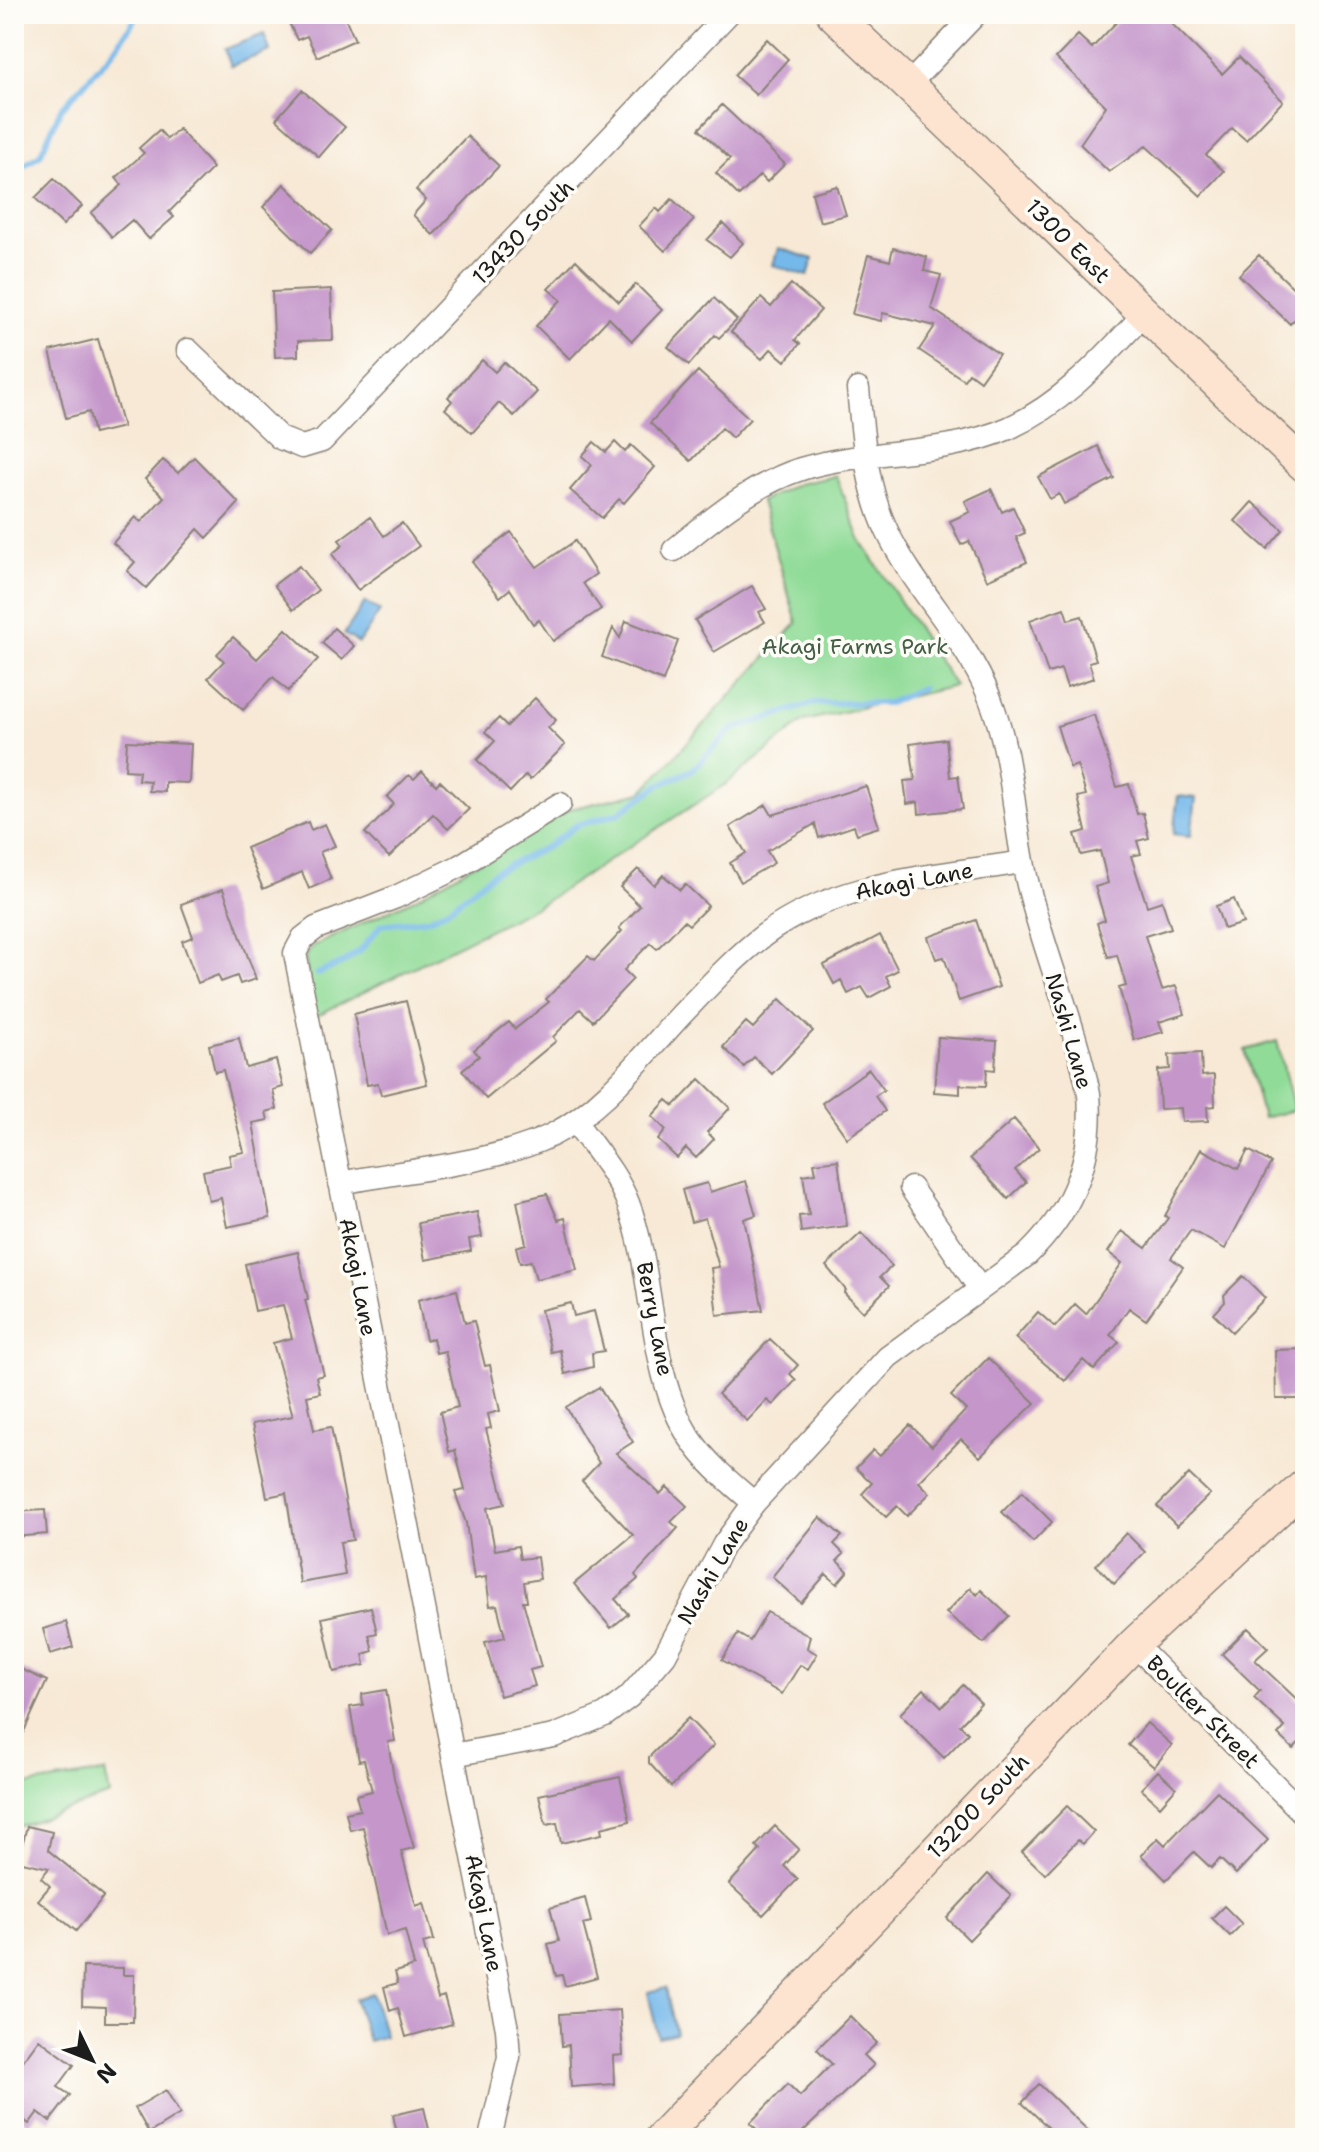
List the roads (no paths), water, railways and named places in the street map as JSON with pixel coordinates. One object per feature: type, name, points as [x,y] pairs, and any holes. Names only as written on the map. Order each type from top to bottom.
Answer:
[{"type":"street","name":"13430 South","points":[[188,350],[280,438],[291,444],[314,446],[329,435],[728,14]]},
{"type":"street","name":"1300 East","points":[[833,14],[910,83],[1143,315],[1305,466]]},
{"type":"street","points":[[910,83],[976,14]]},
{"type":"street","points":[[674,550],[708,522],[770,481],[802,469],[865,457],[954,446],[1011,427],[1063,396],[1143,315]]},
{"type":"street","name":"Nashi Lane","points":[[453,1755],[554,1736],[605,1715],[629,1697],[665,1655],[718,1555],[754,1503],[888,1357],[1027,1255],[1061,1216],[1081,1173],[1089,1129],[1085,1077],[1042,939],[1022,862],[1011,768],[997,717],[974,664],[888,533],[865,457],[858,389]]},
{"type":"street","points":[[340,1183],[299,981],[295,953],[299,944],[316,928],[396,897],[458,867],[560,804]]},
{"type":"street","name":"Akagi Lane","points":[[490,2138],[509,2043],[340,1183],[503,1151],[553,1134],[575,1121],[736,959],[796,916],[863,889],[1022,862]]},
{"type":"street","name":"Berry Lane","points":[[575,1121],[617,1182],[633,1217],[669,1391],[681,1424],[715,1469],[754,1503]]},
{"type":"street","points":[[911,1188],[980,1289]]},
{"type":"street","name":"13200 South","points":[[661,2138],[1134,1644],[1305,1485]]},
{"type":"street","name":"Boulter Street","points":[[1134,1644],[1305,1815]]},
{"type":"water","points":[[264,34],[270,51],[231,66],[225,49]]},
{"type":"water","points":[[778,248],[813,259],[808,276],[773,265]]},
{"type":"water","points":[[365,602],[380,611],[359,643],[344,634]]},
{"type":"water","points":[[1178,796],[1196,798],[1191,836],[1173,834]]},
{"type":"water","points":[[666,1988],[676,2033],[658,2037],[648,1992]]},
{"type":"water","points":[[372,1993],[385,2036],[368,2041],[355,1999]]},
{"type":"waterway","points":[[14,172],[40,155],[61,109],[111,54],[139,14]]},
{"type":"waterway","points":[[317,974],[343,963],[361,950],[381,925],[429,919],[450,908],[496,871],[547,847],[577,825],[619,813],[659,785],[692,770],[731,730],[814,703],[889,703],[922,688]]},
{"type":"park label","name":"Akagi Farms Park","points":[[855,646]]}]
